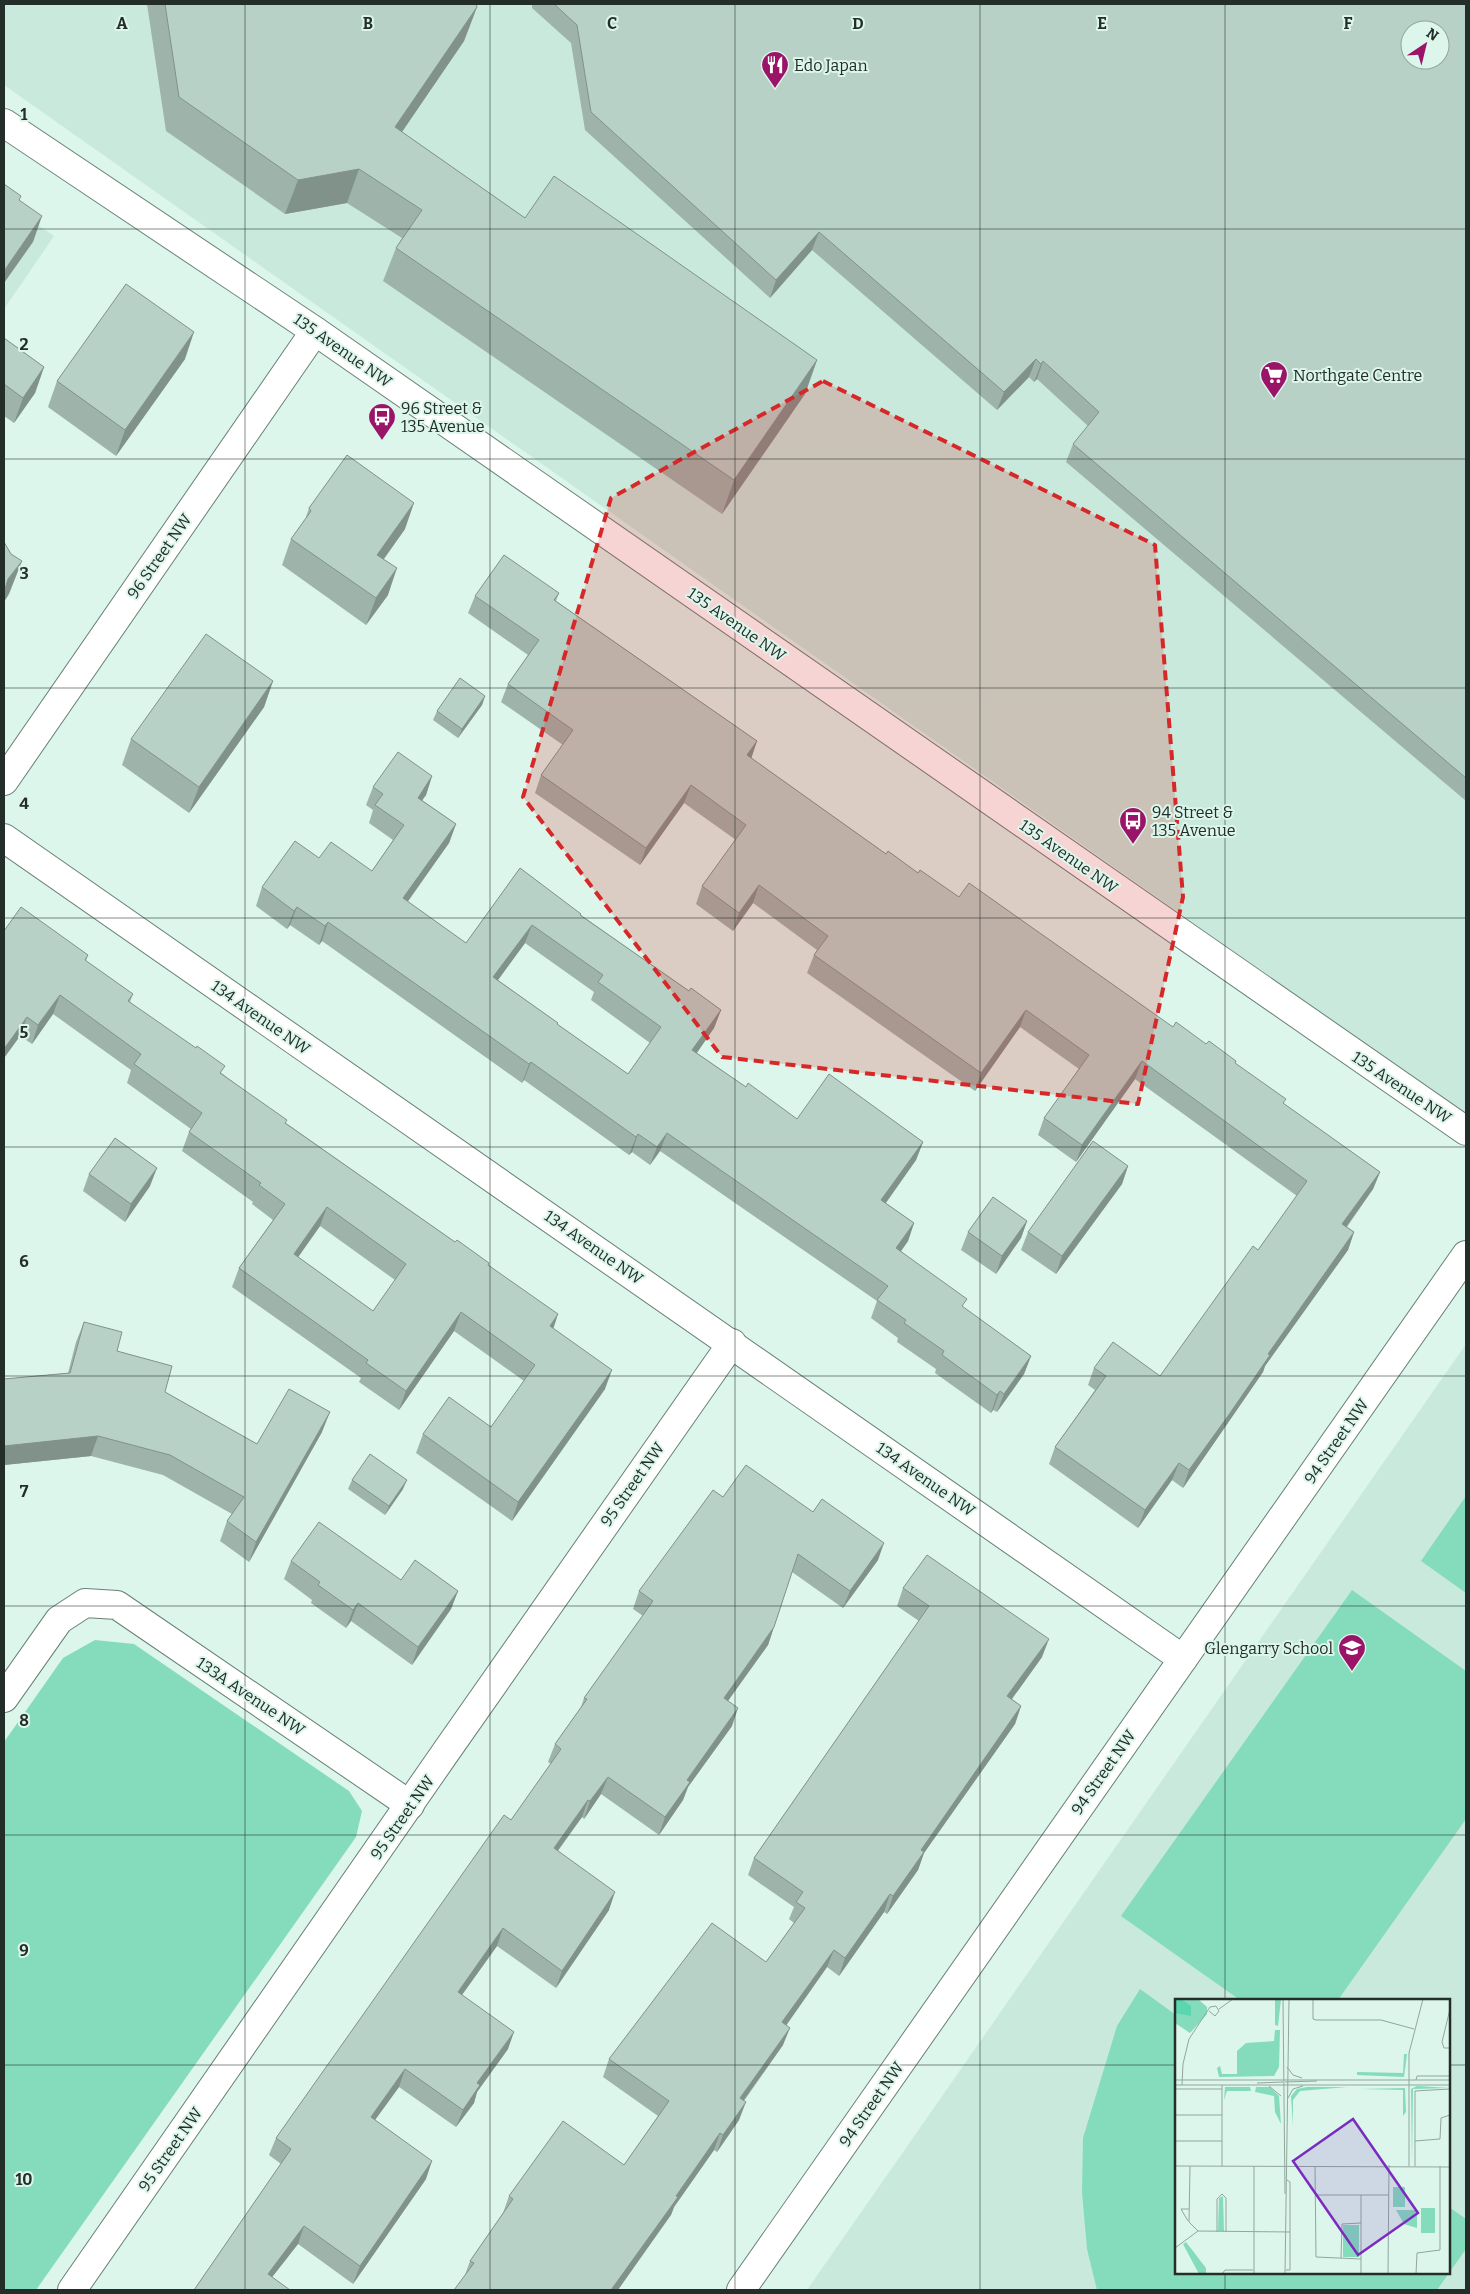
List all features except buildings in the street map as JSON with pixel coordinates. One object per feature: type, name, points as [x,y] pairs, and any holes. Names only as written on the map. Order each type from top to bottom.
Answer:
[{"type":"street","name":"135 Avenue NW","points":[[4,123],[315,331],[1466,1132]]},
{"type":"street","name":"96 Street NW","points":[[4,780],[315,331]]},
{"type":"street","name":"134 Avenue NW","points":[[4,838],[732,1343],[1183,1659]]},
{"type":"street","name":"94 Street NW","points":[[741,2290],[1466,1255]]},
{"type":"street","name":"95 Street NW","points":[[72,2290],[565,1579],[732,1343]]},
{"type":"street","name":"133A Avenue NW","points":[[4,1698],[59,1620],[86,1603],[117,1605],[410,1805]]},
{"type":"highlighted area","points":[[823,381],[1155,545],[1183,897],[1138,1104],[722,1057],[523,797],[611,498]]},
{"type":"shaded area","points":[[4,4],[1466,4],[1466,1115],[4,85]]},
{"type":"shaded area","points":[[4,201],[54,236],[4,309]]},
{"type":"shaded area","name":"Glengarry School","points":[[1466,1344],[1466,2290],[807,2290]]},
{"type":"green space","points":[[1466,1496],[1466,1593],[1421,1561]]},
{"type":"green space","points":[[1352,1590],[1466,1671],[1466,1819],[1339,1999],[1239,1999],[1121,1916]]},
{"type":"green space","points":[[95,1640],[134,1644],[349,1791],[362,1811],[356,1837],[36,2290],[4,2290],[4,1742],[63,1658]]},
{"type":"green space","points":[[1140,1989],[1175,2014],[1175,2274],[1448,2274],[1437,2290],[1097,2290],[1087,2249],[1082,2192],[1083,2138],[1117,2026]]},
{"type":"green space","points":[[1450,2208],[1466,2219],[1466,2249],[1450,2272]]},
{"type":"place","name":"Edo Japan","points":[[775,89]]},
{"type":"place","name":"Northgate Centre","points":[[1274,399]]},
{"type":"place","name":"96 Street & 135 Avenue","points":[[382,441]]},
{"type":"place","name":"94 Street & 135 Avenue","points":[[1133,845]]},
{"type":"place","name":"Glengarry School","points":[[1352,1672]]}]
